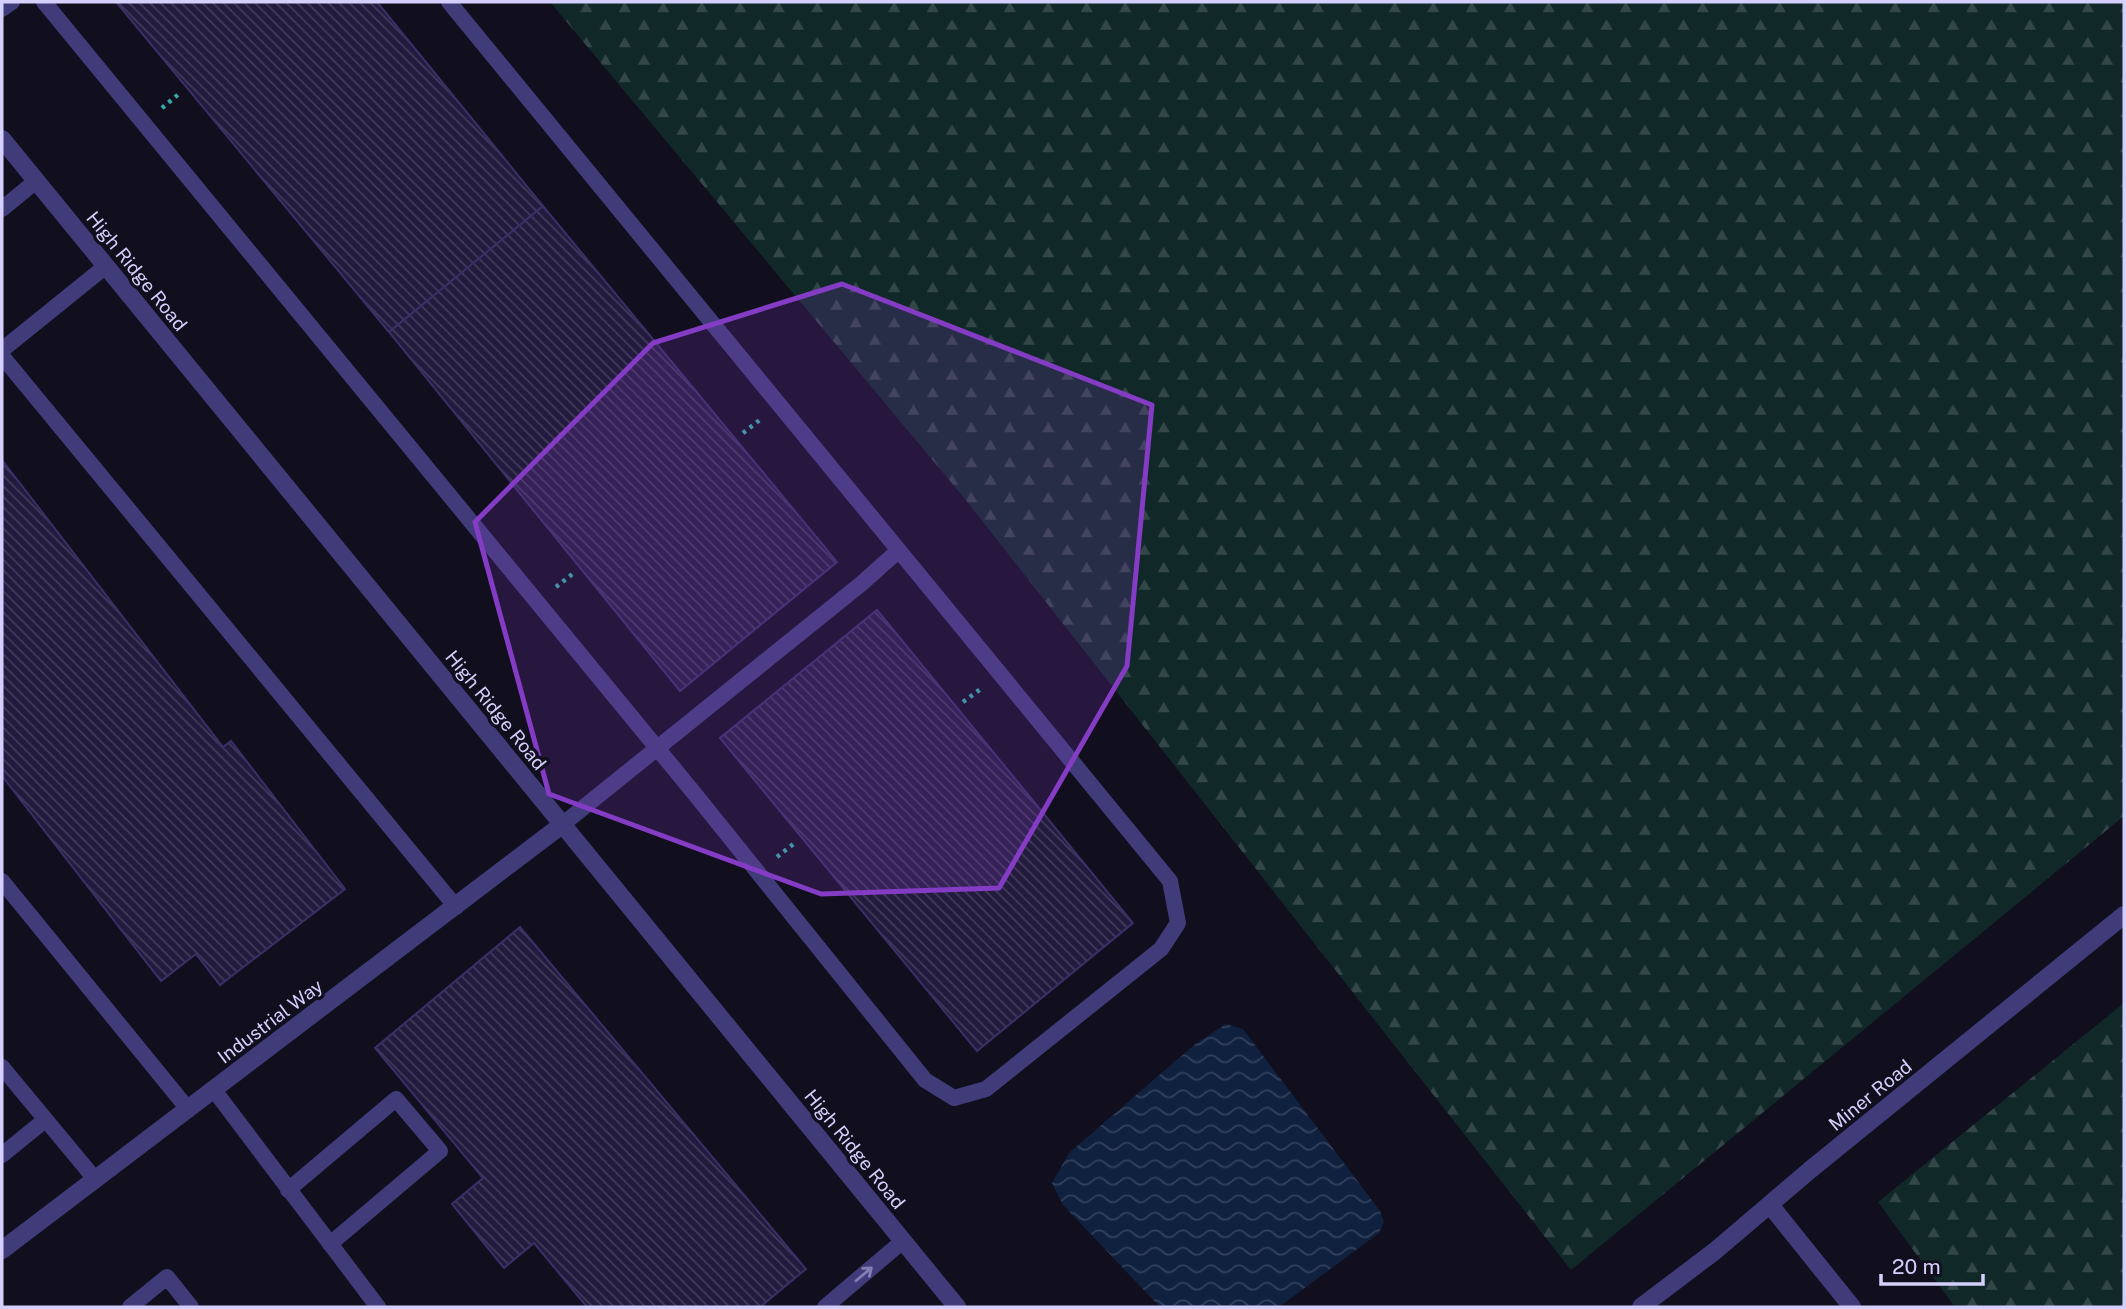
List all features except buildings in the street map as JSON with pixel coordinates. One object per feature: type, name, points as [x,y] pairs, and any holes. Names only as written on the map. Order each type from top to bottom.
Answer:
[{"type":"street","name":"High Ridge Road","points":[[2,139],[957,1307]]},
{"type":"street","name":"Industrial Way","points":[[2,1250],[563,824]]},
{"type":"street","name":"Miner Road","points":[[1642,1307],[2124,915]]},
{"type":"street","points":[[1770,1205],[1852,1307]]},
{"type":"lane","points":[[2,9],[12,2]]},
{"type":"lane","points":[[44,2],[658,749],[925,1080],[954,1098],[986,1088],[1161,949],[1178,923],[1170,881],[449,2]]},
{"type":"lane","points":[[2,209],[36,181]]},
{"type":"lane","points":[[2,350],[106,266]]},
{"type":"lane","points":[[2,356],[456,907]]},
{"type":"lane","points":[[563,824],[861,584],[898,551]]},
{"type":"lane","points":[[2,881],[188,1109]]},
{"type":"lane","points":[[2,1067],[95,1179]]},
{"type":"lane","points":[[214,1090],[378,1307]]},
{"type":"lane","points":[[288,1190],[396,1099],[440,1151],[330,1244]]},
{"type":"lane","points":[[2,1155],[45,1120]]},
{"type":"lane","points":[[825,1307],[903,1241]]},
{"type":"lane","points":[[130,1307],[167,1277],[191,1307]]},
{"type":"path","points":[[158,111],[180,93]]},
{"type":"path","points":[[743,433],[765,416]]},
{"type":"path","points":[[551,591],[575,572]]},
{"type":"path","points":[[963,702],[986,684]]},
{"type":"path","points":[[773,860],[796,842]]},
{"type":"highlighted area","points":[[842,284],[1152,405],[1127,666],[999,888],[821,894],[549,794],[475,522],[653,343]]},
{"type":"green space","points":[[550,2],[2124,2],[2124,816],[1571,1270],[965,499]]},
{"type":"green space","points":[[2124,1003],[2124,1307],[1955,1307],[1878,1202]]},
{"type":"water","points":[[1226,1024],[1243,1029],[1380,1211],[1384,1222],[1379,1233],[1279,1307],[1160,1307],[1063,1205],[1052,1183],[1069,1153],[1194,1045]]}]
